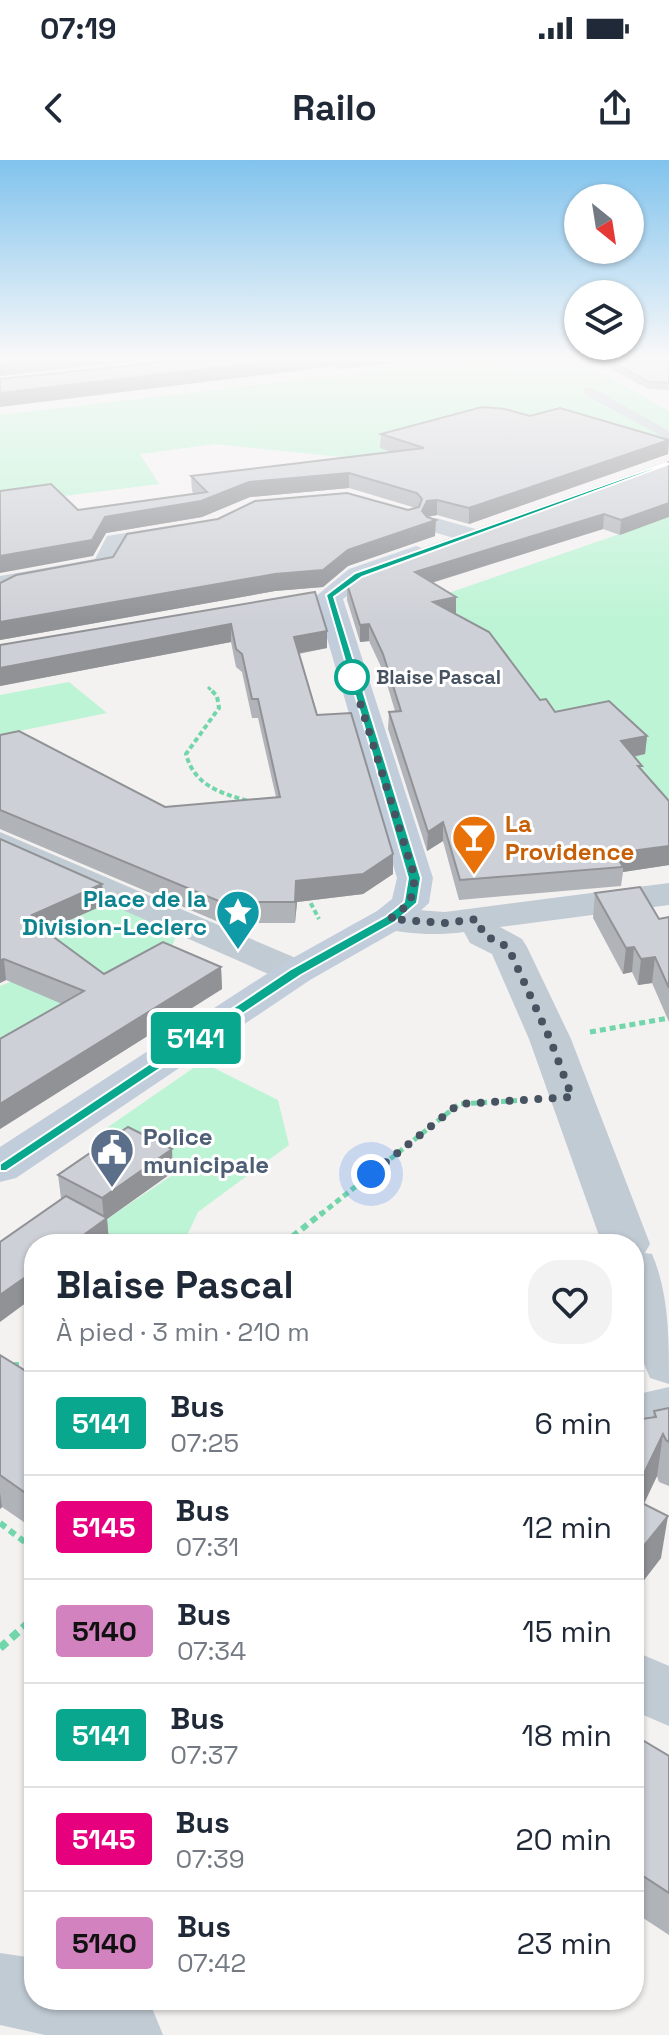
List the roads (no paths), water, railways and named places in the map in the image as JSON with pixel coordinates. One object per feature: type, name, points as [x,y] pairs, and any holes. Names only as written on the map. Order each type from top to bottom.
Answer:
[{"type":"street","points":[[436,525],[470,535]]},
{"type":"street","points":[[0,1168],[296,972],[390,919],[410,903],[415,878],[317,598],[358,575],[498,525]]},
{"type":"street","points":[[0,589],[9,582],[105,565],[116,541],[209,527]]},
{"type":"street","points":[[0,843],[296,972]]},
{"type":"street","points":[[390,919],[445,923],[669,894]]},
{"type":"street","points":[[477,919],[484,935],[508,947],[550,1039],[622,1234]]},
{"type":"street","points":[[644,1294],[669,1365]]},
{"type":"street","points":[[644,1413],[669,1407]]},
{"type":"street","points":[[644,1684],[669,1699]]},
{"type":"street","points":[[0,1989],[24,1993]]},
{"type":"street","points":[[74,2010],[125,2035]]},
{"type":"place","name":"Blaise Pascal","points":[[352,677]]},
{"type":"place","name":"La Providence","points":[[474,876]]},
{"type":"place","name":"Place de la Division-Leclerc","points":[[238,951]]},
{"type":"place","name":"Police municipale","points":[[112,1189]]}]
